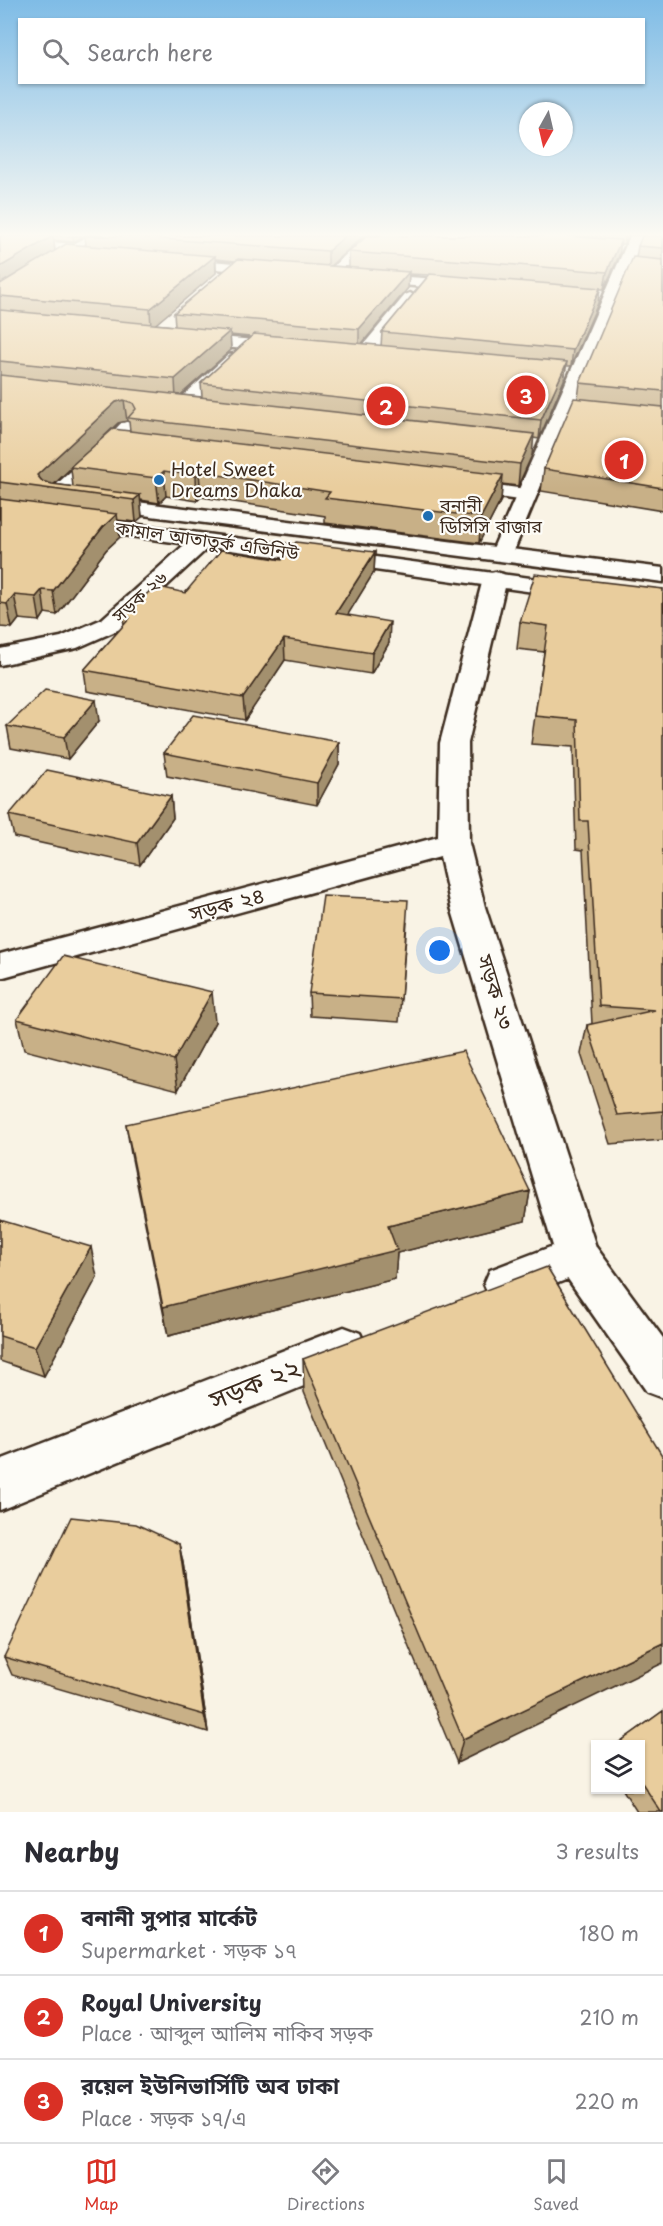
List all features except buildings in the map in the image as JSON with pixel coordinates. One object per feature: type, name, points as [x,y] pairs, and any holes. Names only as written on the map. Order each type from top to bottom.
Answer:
[{"type":"street","points":[[388,357],[358,355],[389,321]]},
{"type":"street","name":"সড়ক ২৩","points":[[594,321],[572,373],[563,410],[498,566],[454,743],[453,843],[468,906],[577,1256],[663,1376]]},
{"type":"street","points":[[167,337],[306,350]]},
{"type":"street","points":[[182,407],[249,345]]},
{"type":"street","points":[[127,401],[206,410]]},
{"type":"street","points":[[111,444],[150,404]]},
{"type":"street","points":[[563,410],[585,412]]},
{"type":"street","points":[[111,444],[135,447]]},
{"type":"street","name":"কামাল আতাতুর্ক এভিনিউ","points":[[111,444],[43,496],[498,566],[663,603]]},
{"type":"street","points":[[523,445],[546,448]]},
{"type":"street","points":[[443,485],[526,495]]},
{"type":"street","name":"কামাল আতাতুর্ক এভিনিউ","points":[[0,512],[202,541],[498,566],[663,575]]},
{"type":"street","name":"সড়ক ২৬","points":[[0,657],[68,642],[111,624],[202,541]]},
{"type":"street","name":"সড়ক ২৪","points":[[0,966],[453,843]]},
{"type":"street","points":[[466,1300],[577,1256]]},
{"type":"street","name":"সড়ক ২২","points":[[0,1485],[377,1335]]},
{"type":"place","name":"রয়েল ইউনিভার্সিটি অব ঢাকা","points":[[526,395]]},
{"type":"place","name":"Royal University","points":[[386,406]]},
{"type":"place","name":"বনানী সুপার মার্কেট","points":[[624,460]]},
{"type":"place","name":"Hotel Sweet Dreams Dhaka","points":[[159,480]]},
{"type":"place","name":"বনানী ডিসিসি বাজার","points":[[428,516]]}]
